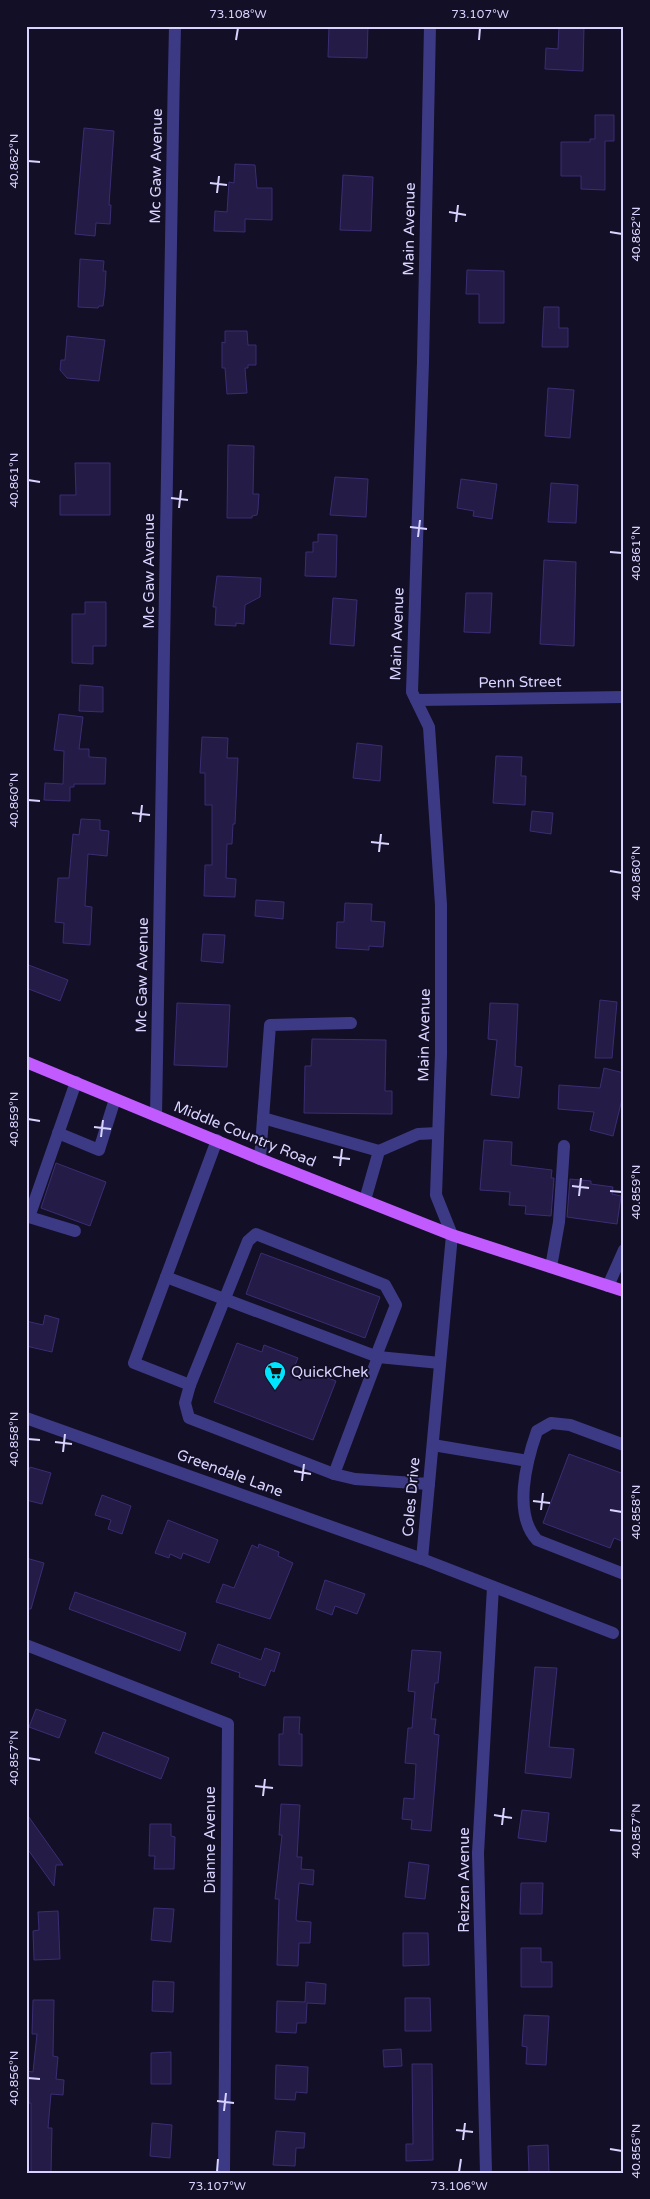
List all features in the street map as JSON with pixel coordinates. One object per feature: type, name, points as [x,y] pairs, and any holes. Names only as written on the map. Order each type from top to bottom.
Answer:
[{"type":"main road","name":"Middle Country Road","points":[[26,1062],[260,1159],[452,1235],[624,1292]]},
{"type":"street","name":"Mc Gaw Avenue","points":[[156,1116],[164,696],[167,378],[175,26]]},
{"type":"street","name":"Main Avenue","points":[[430,26],[412,692],[429,727],[441,905],[441,1054],[436,1195],[452,1235]]},
{"type":"street","name":"Penn Street","points":[[416,700],[624,697]]},
{"type":"street","points":[[260,1159],[270,1025],[351,1024]]},
{"type":"street","points":[[75,1231],[29,1216],[76,1082]]},
{"type":"street","points":[[58,1133],[99,1150],[115,1099]]},
{"type":"street","points":[[263,1118],[379,1151],[418,1134],[438,1133]]},
{"type":"street","points":[[190,1384],[134,1363],[217,1140]]},
{"type":"street","points":[[550,1267],[559,1222],[564,1146]]},
{"type":"street","points":[[365,1200],[379,1151]]},
{"type":"street","points":[[334,1474],[396,1305],[385,1284],[256,1234],[248,1241],[190,1384],[185,1403],[190,1418],[334,1474],[355,1479],[429,1484]]},
{"type":"street","name":"Coles Drive","points":[[452,1235],[422,1559],[613,1633]]},
{"type":"street","points":[[608,1286],[624,1250]]},
{"type":"street","points":[[166,1277],[377,1357],[440,1363]]},
{"type":"street","name":"Greendale Lane","points":[[26,1418],[422,1559]]},
{"type":"street","points":[[624,1445],[570,1425],[551,1423],[537,1431],[528,1461],[523,1511],[529,1530],[537,1540],[624,1574]]},
{"type":"street","points":[[433,1445],[528,1461]]},
{"type":"street","name":"Reizen Avenue","points":[[486,2173],[478,1853],[493,1587]]},
{"type":"street","name":"Dianne Avenue","points":[[26,1645],[228,1724],[224,2173]]},
{"type":"building","points":[[329,26],[368,26],[367,58],[328,57]]},
{"type":"building","points":[[559,26],[584,26],[583,71],[545,69],[546,48],[558,49]]},
{"type":"building","points":[[595,115],[614,115],[614,141],[605,141],[605,190],[581,189],[581,176],[561,176],[561,142],[590,142],[590,139],[595,139]]},
{"type":"building","points":[[84,128],[114,131],[109,205],[111,205],[110,224],[96,223],[95,236],[75,234]]},
{"type":"building","points":[[235,164],[255,165],[257,188],[272,188],[272,220],[245,219],[245,232],[214,231],[215,211],[227,212],[229,182],[234,183]]},
{"type":"building","points":[[343,175],[373,177],[371,231],[340,230]]},
{"type":"building","points":[[80,259],[104,261],[103,271],[106,271],[103,306],[98,308],[78,307]]},
{"type":"building","points":[[467,270],[504,271],[504,323],[479,323],[479,294],[466,294]]},
{"type":"building","points":[[544,307],[559,307],[559,328],[568,328],[568,347],[542,347]]},
{"type":"building","points":[[225,331],[247,331],[248,345],[256,345],[256,365],[248,365],[248,368],[245,368],[247,393],[227,394],[225,368],[222,368],[222,342],[225,343]]},
{"type":"building","points":[[67,336],[105,340],[99,381],[67,378],[60,370],[61,360],[65,360]]},
{"type":"building","points":[[548,388],[574,390],[570,438],[545,436]]},
{"type":"building","points":[[228,445],[254,446],[253,494],[259,494],[257,515],[252,516],[252,518],[227,518]]},
{"type":"building","points":[[75,463],[110,463],[110,515],[60,515],[60,495],[76,495]]},
{"type":"building","points":[[335,477],[368,479],[366,517],[330,515]]},
{"type":"building","points":[[461,479],[497,484],[492,519],[473,516],[474,511],[457,508]]},
{"type":"building","points":[[551,483],[578,485],[576,523],[548,522]]},
{"type":"building","points":[[318,534],[337,535],[336,577],[305,576],[306,552],[313,552],[313,542],[318,542]]},
{"type":"building","points":[[544,560],[576,562],[574,646],[540,644]]},
{"type":"building","points":[[217,576],[261,578],[260,597],[245,605],[244,624],[236,623],[236,626],[215,625],[216,607],[213,607]]},
{"type":"building","points":[[466,593],[492,593],[490,633],[464,632]]},
{"type":"building","points":[[333,598],[357,600],[354,646],[330,644]]},
{"type":"building","points":[[85,602],[106,602],[106,646],[93,646],[93,664],[72,663],[72,614],[85,614]]},
{"type":"building","points":[[80,685],[103,687],[103,712],[79,711]]},
{"type":"building","points":[[59,714],[83,717],[79,749],[89,749],[89,757],[106,758],[105,784],[74,784],[74,787],[70,787],[70,801],[44,800],[45,783],[63,784],[64,751],[54,750]]},
{"type":"building","points":[[202,737],[228,738],[227,758],[238,758],[235,824],[233,824],[232,844],[227,844],[226,878],[236,879],[235,897],[204,896],[205,865],[212,865],[212,805],[205,805],[205,773],[200,773]]},
{"type":"building","points":[[357,743],[382,746],[380,781],[353,778]]},
{"type":"building","points":[[496,756],[522,757],[521,776],[526,776],[525,805],[493,803]]},
{"type":"building","points":[[532,811],[553,813],[551,834],[530,831]]},
{"type":"building","points":[[81,819],[100,820],[100,830],[109,831],[107,856],[88,854],[85,906],[92,907],[90,945],[63,943],[64,923],[55,922],[58,878],[69,878],[73,834],[79,835]]},
{"type":"building","points":[[256,900],[284,902],[283,919],[255,916]]},
{"type":"building","points":[[345,903],[372,904],[371,921],[385,922],[383,947],[369,946],[369,950],[336,948],[337,922],[344,922]]},
{"type":"building","points":[[203,934],[225,935],[223,963],[201,961]]},
{"type":"building","points":[[26,964],[68,980],[60,1001],[26,988]]},
{"type":"building","points":[[600,1000],[617,1002],[612,1058],[595,1058]]},
{"type":"building","points":[[177,1003],[230,1005],[227,1067],[174,1065]]},
{"type":"building","points":[[490,1003],[518,1004],[515,1066],[522,1067],[519,1098],[491,1095],[497,1040],[488,1039]]},
{"type":"building","points":[[312,1039],[386,1040],[385,1091],[392,1091],[392,1114],[304,1113],[305,1066],[311,1066]]},
{"type":"building","points":[[604,1068],[624,1073],[624,1091],[613,1136],[590,1130],[594,1112],[558,1109],[559,1085],[600,1088]]},
{"type":"building","points":[[484,1140],[512,1142],[511,1165],[552,1170],[551,1178],[554,1178],[551,1216],[525,1214],[526,1206],[509,1205],[510,1192],[480,1190]]},
{"type":"building","points":[[56,1163],[106,1182],[90,1226],[41,1208]]},
{"type":"building","points":[[570,1179],[591,1181],[591,1184],[613,1187],[612,1194],[621,1196],[617,1224],[567,1217]]},
{"type":"building","name":"QuickChek","points":[[261,1253],[380,1297],[365,1338],[246,1294]]},
{"type":"building","points":[[45,1315],[59,1319],[52,1352],[26,1346],[26,1321],[43,1325]]},
{"type":"building","name":"QuickChek","points":[[237,1343],[262,1352],[264,1345],[298,1358],[295,1365],[336,1381],[313,1440],[214,1402]]},
{"type":"building","points":[[569,1454],[624,1474],[624,1542],[614,1538],[610,1548],[543,1523]]},
{"type":"building","points":[[30,1467],[51,1473],[42,1504],[26,1500],[26,1480]]},
{"type":"building","points":[[102,1495],[131,1506],[122,1534],[108,1529],[111,1520],[95,1515]]},
{"type":"building","points":[[168,1520],[218,1540],[209,1563],[183,1553],[181,1559],[170,1554],[169,1558],[155,1553]]},
{"type":"building","points":[[259,1544],[279,1552],[278,1556],[293,1563],[270,1619],[216,1602],[223,1584],[234,1588],[252,1545],[258,1548]]},
{"type":"building","points":[[26,1558],[44,1563],[31,1609],[26,1609]]},
{"type":"building","points":[[325,1580],[365,1594],[357,1614],[335,1606],[332,1615],[316,1609]]},
{"type":"building","points":[[75,1592],[186,1633],[180,1651],[69,1609]]},
{"type":"building","points":[[218,1644],[261,1660],[265,1648],[280,1653],[274,1672],[271,1670],[265,1686],[239,1677],[240,1673],[211,1663]]},
{"type":"building","points":[[412,1650],[441,1652],[438,1683],[435,1683],[431,1719],[436,1719],[434,1734],[439,1735],[431,1831],[411,1829],[412,1820],[402,1819],[404,1798],[414,1799],[416,1764],[405,1763],[408,1728],[412,1728],[415,1692],[408,1691]]},
{"type":"building","points":[[535,1667],[557,1668],[549,1747],[574,1749],[571,1778],[525,1773]]},
{"type":"building","points":[[36,1709],[66,1720],[59,1738],[29,1727]]},
{"type":"building","points":[[284,1717],[300,1717],[299,1734],[302,1734],[302,1766],[279,1765],[279,1734],[283,1734]]},
{"type":"building","points":[[103,1732],[169,1758],[161,1779],[95,1753]]},
{"type":"building","points":[[281,1804],[300,1805],[297,1857],[302,1857],[301,1869],[314,1870],[313,1885],[299,1883],[296,1919],[297,1921],[311,1922],[310,1943],[299,1943],[298,1966],[277,1965],[279,1899],[275,1899],[282,1835],[279,1835]]},
{"type":"building","points":[[522,1810],[549,1813],[546,1842],[518,1838]]},
{"type":"building","points":[[26,1813],[63,1865],[56,1865],[54,1886],[26,1847]]},
{"type":"building","points":[[150,1824],[171,1824],[171,1836],[175,1837],[174,1869],[154,1869],[155,1856],[149,1856]]},
{"type":"building","points":[[409,1862],[429,1865],[425,1899],[405,1897]]},
{"type":"building","points":[[521,1883],[543,1883],[542,1914],[520,1914]]},
{"type":"building","points":[[154,1908],[174,1909],[171,1942],[151,1940]]},
{"type":"building","points":[[58,1911],[60,1959],[34,1960],[33,1931],[39,1930],[38,1912]]},
{"type":"building","points":[[403,1933],[428,1933],[429,1965],[403,1966]]},
{"type":"building","points":[[521,1948],[541,1948],[541,1962],[552,1962],[552,1987],[521,1987]]},
{"type":"building","points":[[153,1981],[174,1982],[173,2012],[152,2011]]},
{"type":"building","points":[[306,1982],[326,1984],[325,2004],[307,2003],[306,2023],[297,2023],[296,2033],[276,2032],[277,2001],[305,2002]]},
{"type":"building","points":[[405,1998],[430,1998],[431,2031],[405,2031]]},
{"type":"building","points":[[33,2000],[54,2000],[53,2056],[58,2057],[56,2079],[64,2080],[63,2095],[51,2094],[48,2128],[52,2128],[51,2173],[31,2173],[31,2103],[26,2103],[26,2071],[33,2072],[37,2034],[32,2034]]},
{"type":"building","points":[[524,2015],[549,2016],[546,2065],[526,2064],[527,2047],[522,2046]]},
{"type":"building","points":[[401,2049],[402,2066],[384,2067],[383,2050]]},
{"type":"building","points":[[171,2052],[171,2084],[151,2084],[151,2053]]},
{"type":"building","points":[[412,2064],[432,2064],[433,2160],[406,2161],[406,2144],[413,2144]]},
{"type":"building","points":[[276,2065],[308,2067],[307,2093],[296,2092],[295,2100],[275,2099]]},
{"type":"building","points":[[152,2123],[172,2125],[170,2158],[150,2156]]},
{"type":"building","points":[[276,2131],[305,2133],[304,2148],[296,2148],[295,2166],[273,2165]]},
{"type":"building","points":[[548,2145],[549,2173],[529,2173],[528,2146]]},
{"type":"place","name":"QuickChek","points":[[275,1391]]}]
